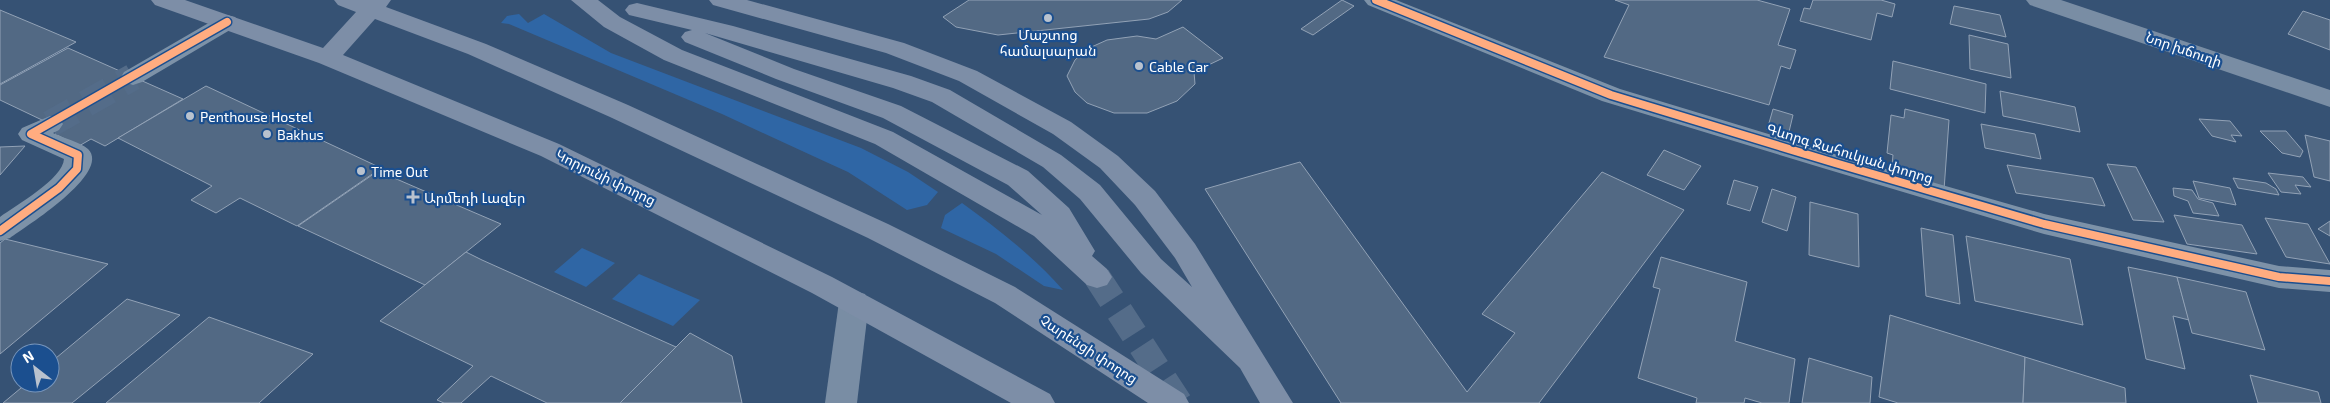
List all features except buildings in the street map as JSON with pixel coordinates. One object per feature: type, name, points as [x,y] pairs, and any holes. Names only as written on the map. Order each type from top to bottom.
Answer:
[{"type":"main road","name":"Կորյունի փողոց","points":[[163,0],[328,58],[550,150],[854,302],[1025,401]]},
{"type":"main road","points":[[346,0],[375,4]]},
{"type":"main road","points":[[583,0],[612,22],[673,55],[884,138],[1044,229],[1097,277],[1059,215],[1018,178],[892,112],[785,74],[715,46],[632,5]]},
{"type":"main road","points":[[721,0],[895,48],[968,76],[1062,128],[1109,162],[1145,198],[1185,251],[1277,403]]},
{"type":"main road","name":"Նոր խճուղի","points":[[2038,0],[2330,98]]},
{"type":"main road","points":[[328,58],[375,4]]},
{"type":"main road","name":"Չարենցի փողոց","points":[[375,4],[619,111],[878,231],[1005,295],[1173,403]]},
{"type":"main road","points":[[632,5],[902,82],[941,96],[994,125],[1052,161],[1090,192],[1151,266],[1249,359]]},
{"type":"main road","points":[[841,403],[854,302]]},
{"type":"street","name":"Գևորգ Ջահուկյան փողոց","points":[[1376,0],[1611,95],[2044,224],[2279,277],[2330,281]]},
{"type":"street","points":[[133,76],[227,22]]},
{"type":"street","points":[[0,231],[59,188],[77,169],[78,155],[31,134],[50,124]]},
{"type":"shaded area","points":[[519,14],[528,23],[544,14],[611,53],[861,148],[908,172],[938,192],[927,205],[907,210],[848,172],[722,114],[509,24],[501,23],[507,16]]},
{"type":"shaded area","points":[[962,203],[1015,244],[1063,290],[1044,286],[996,254],[941,228],[945,215]]},
{"type":"shaded area","points":[[582,248],[615,263],[586,287],[554,272]]},
{"type":"shaded area","points":[[639,274],[700,300],[673,326],[612,299]]},
{"type":"tunnel","points":[[50,124],[133,77]]},
{"type":"tunnel","points":[[1097,277],[1179,403]]},
{"type":"cycle path","points":[[1376,0],[1611,95],[1835,163],[2044,224],[2279,277],[2330,281]]},
{"type":"cycle path","points":[[0,231],[59,188],[77,169],[78,155],[31,134],[227,22]]},
{"type":"place","name":"Մաշտոց համալսարան","points":[[1048,18]]},
{"type":"place","name":"Cable Car","points":[[1139,66]]},
{"type":"place","name":"Penthouse Hostel","points":[[190,116]]},
{"type":"place","name":"Bakhus","points":[[267,134]]},
{"type":"place","name":"Time Out","points":[[361,171]]},
{"type":"place","name":"Արմեդի Լազեր","points":[[413,197]]}]
